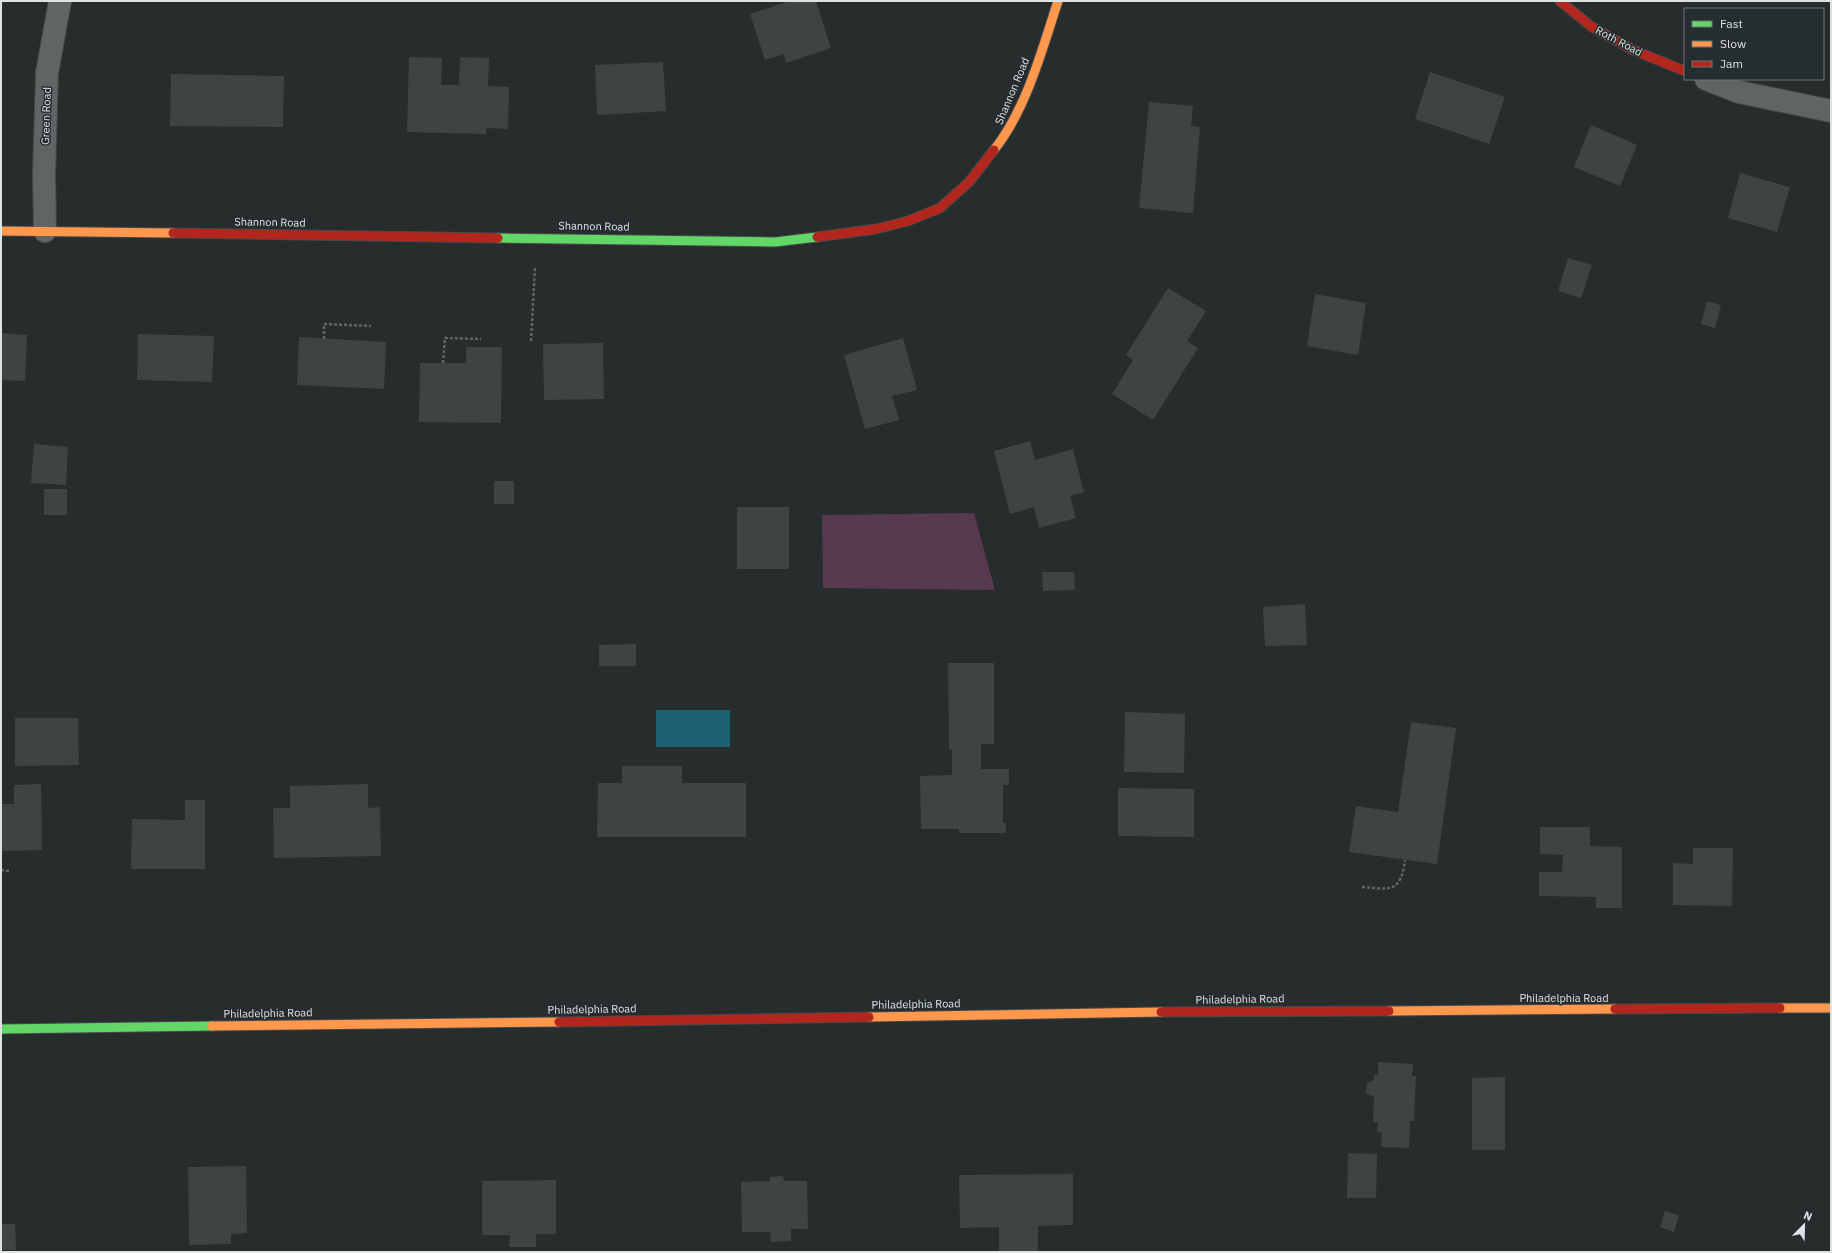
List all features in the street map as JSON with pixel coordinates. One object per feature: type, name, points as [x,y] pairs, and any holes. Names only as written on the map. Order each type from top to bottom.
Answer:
[{"type":"main road","name":"Shannon Road","points":[[1,231],[537,237],[775,242],[845,234],[876,228],[908,221],[940,208],[969,182],[1007,134],[1037,66],[1058,1]]},
{"type":"main road","name":"Roth Road","points":[[1560,1],[1592,27],[1633,50],[1684,71]]},
{"type":"main road","name":"Philadelphia Road","points":[[1,1029],[713,1020],[1096,1013],[1831,1008]]},
{"type":"street","name":"Green Road","points":[[46,231],[44,174],[47,73],[60,1]]},
{"type":"street","points":[[1709,80],[1739,92],[1831,111]]},
{"type":"path","points":[[531,341],[537,237]]},
{"type":"path","points":[[324,339],[324,324],[371,326]]},
{"type":"path","points":[[443,363],[445,338],[481,339]]},
{"type":"path","points":[[1362,887],[1390,888],[1398,884],[1403,875],[1405,860]]},
{"type":"path","points":[[1,870],[10,871]]},
{"type":"shaded area","points":[[974,513],[995,590],[823,588],[822,515]]},
{"type":"water","points":[[656,710],[730,710],[730,747],[656,747]]},
{"type":"building","points":[[789,1],[816,1],[831,48],[786,63],[784,54],[765,60],[750,14]]},
{"type":"building","points":[[409,57],[442,58],[441,85],[459,85],[460,57],[489,58],[488,86],[509,87],[508,129],[486,128],[486,134],[407,132]]},
{"type":"building","points":[[663,62],[666,111],[597,115],[595,65]]},
{"type":"building","points":[[1430,72],[1505,97],[1489,144],[1415,119]]},
{"type":"building","points":[[171,74],[284,76],[283,127],[170,126]]},
{"type":"building","points":[[1149,102],[1193,106],[1191,126],[1200,127],[1193,213],[1139,208]]},
{"type":"building","points":[[1591,125],[1637,145],[1620,186],[1574,167]]},
{"type":"building","points":[[1740,173],[1790,187],[1777,232],[1728,218]]},
{"type":"building","points":[[1568,258],[1592,265],[1581,298],[1558,291]]},
{"type":"building","points":[[1168,288],[1206,311],[1187,341],[1198,348],[1153,420],[1112,394],[1133,360],[1126,355]]},
{"type":"building","points":[[1315,294],[1366,303],[1358,355],[1307,346]]},
{"type":"building","points":[[1707,301],[1721,305],[1715,328],[1701,324]]},
{"type":"building","points":[[1,333],[27,335],[25,381],[1,380]]},
{"type":"building","points":[[138,334],[214,336],[212,382],[137,380]]},
{"type":"building","points":[[299,337],[386,342],[384,389],[297,385]]},
{"type":"building","points":[[903,338],[917,390],[892,396],[899,420],[865,429],[844,355]]},
{"type":"building","points":[[603,343],[604,399],[544,400],[543,344]]},
{"type":"building","points":[[466,347],[502,347],[501,423],[419,422],[420,363],[466,363]]},
{"type":"building","points":[[1030,441],[1035,460],[1073,449],[1084,492],[1070,496],[1076,518],[1039,528],[1034,507],[1010,514],[994,451]]},
{"type":"building","points":[[34,444],[68,447],[66,485],[31,483]]},
{"type":"building","points":[[494,481],[514,481],[514,504],[494,504]]},
{"type":"building","points":[[44,489],[67,489],[67,515],[44,515]]},
{"type":"building","points":[[737,507],[789,507],[789,569],[737,569]]},
{"type":"building","points":[[1042,572],[1074,572],[1075,590],[1043,591]]},
{"type":"building","points":[[1305,604],[1307,645],[1265,646],[1263,607]]},
{"type":"building","points":[[636,644],[636,666],[599,666],[599,645]]},
{"type":"building","points":[[948,663],[994,663],[994,744],[981,744],[981,769],[1009,769],[1009,785],[1003,785],[1003,823],[1006,823],[1006,833],[959,833],[959,829],[921,829],[920,776],[952,775],[952,750],[949,750]]},
{"type":"building","points":[[1125,712],[1185,714],[1184,773],[1124,772]]},
{"type":"building","points":[[15,718],[78,718],[79,765],[15,766]]},
{"type":"building","points":[[1411,722],[1456,728],[1437,864],[1349,852],[1356,806],[1398,812]]},
{"type":"building","points":[[622,766],[682,766],[682,783],[746,783],[746,837],[597,837],[598,783],[622,783]]},
{"type":"building","points":[[41,784],[42,850],[1,851],[1,804],[14,804],[14,785]]},
{"type":"building","points":[[368,784],[368,808],[380,807],[381,856],[274,858],[273,808],[290,808],[290,786]]},
{"type":"building","points":[[1118,788],[1194,789],[1194,837],[1118,836]]},
{"type":"building","points":[[185,800],[205,800],[205,869],[131,869],[132,819],[185,820]]},
{"type":"building","points":[[1540,827],[1590,827],[1590,846],[1622,847],[1622,908],[1596,908],[1596,897],[1539,896],[1539,872],[1562,872],[1563,855],[1540,854]]},
{"type":"building","points":[[1693,848],[1733,848],[1732,906],[1673,905],[1673,863],[1693,864]]},
{"type":"building","points":[[1378,1062],[1413,1064],[1412,1076],[1416,1076],[1414,1121],[1410,1121],[1409,1148],[1381,1147],[1382,1132],[1377,1132],[1378,1122],[1373,1122],[1374,1097],[1366,1093],[1367,1083],[1374,1080],[1374,1075],[1378,1075]]},
{"type":"building","points":[[1505,1077],[1505,1150],[1472,1150],[1472,1078]]},
{"type":"building","points":[[1348,1153],[1377,1154],[1376,1198],[1347,1198]]},
{"type":"building","points":[[246,1166],[247,1233],[231,1234],[231,1244],[189,1245],[188,1167]]},
{"type":"building","points":[[1073,1174],[1073,1225],[1038,1226],[1038,1252],[999,1252],[999,1227],[960,1228],[959,1175]]},
{"type":"building","points":[[783,1176],[784,1181],[807,1181],[808,1229],[791,1229],[791,1241],[771,1242],[770,1232],[742,1232],[741,1182],[770,1181],[770,1177]]},
{"type":"building","points":[[556,1180],[556,1234],[536,1234],[536,1247],[509,1247],[510,1235],[482,1235],[482,1181]]},
{"type":"building","points":[[1665,1211],[1679,1215],[1674,1232],[1660,1227]]},
{"type":"building","points":[[1,1224],[15,1224],[16,1250],[1,1250]]},
{"type":"traffic: fast","points":[[498,238],[775,242],[817,237]]},
{"type":"traffic: fast","points":[[1,1029],[212,1026]]},
{"type":"traffic: slow","points":[[994,150],[1015,117],[1024,98],[1032,79],[1058,1]]},
{"type":"traffic: slow","points":[[1,231],[173,233]]},
{"type":"traffic: slow","points":[[1780,1008],[1831,1008]]},
{"type":"traffic: slow","points":[[1389,1011],[1615,1009]]},
{"type":"traffic: slow","points":[[869,1017],[1161,1012]]},
{"type":"traffic: slow","points":[[212,1026],[559,1022]]},
{"type":"traffic: jam","points":[[1560,1],[1592,27],[1633,50],[1684,71]]},
{"type":"traffic: jam","points":[[817,237],[876,229],[908,221],[940,208],[969,182],[994,150]]},
{"type":"traffic: jam","points":[[173,233],[498,238]]},
{"type":"traffic: jam","points":[[1615,1009],[1780,1008]]},
{"type":"traffic: jam","points":[[1161,1012],[1389,1011]]},
{"type":"traffic: jam","points":[[559,1022],[869,1017]]}]
